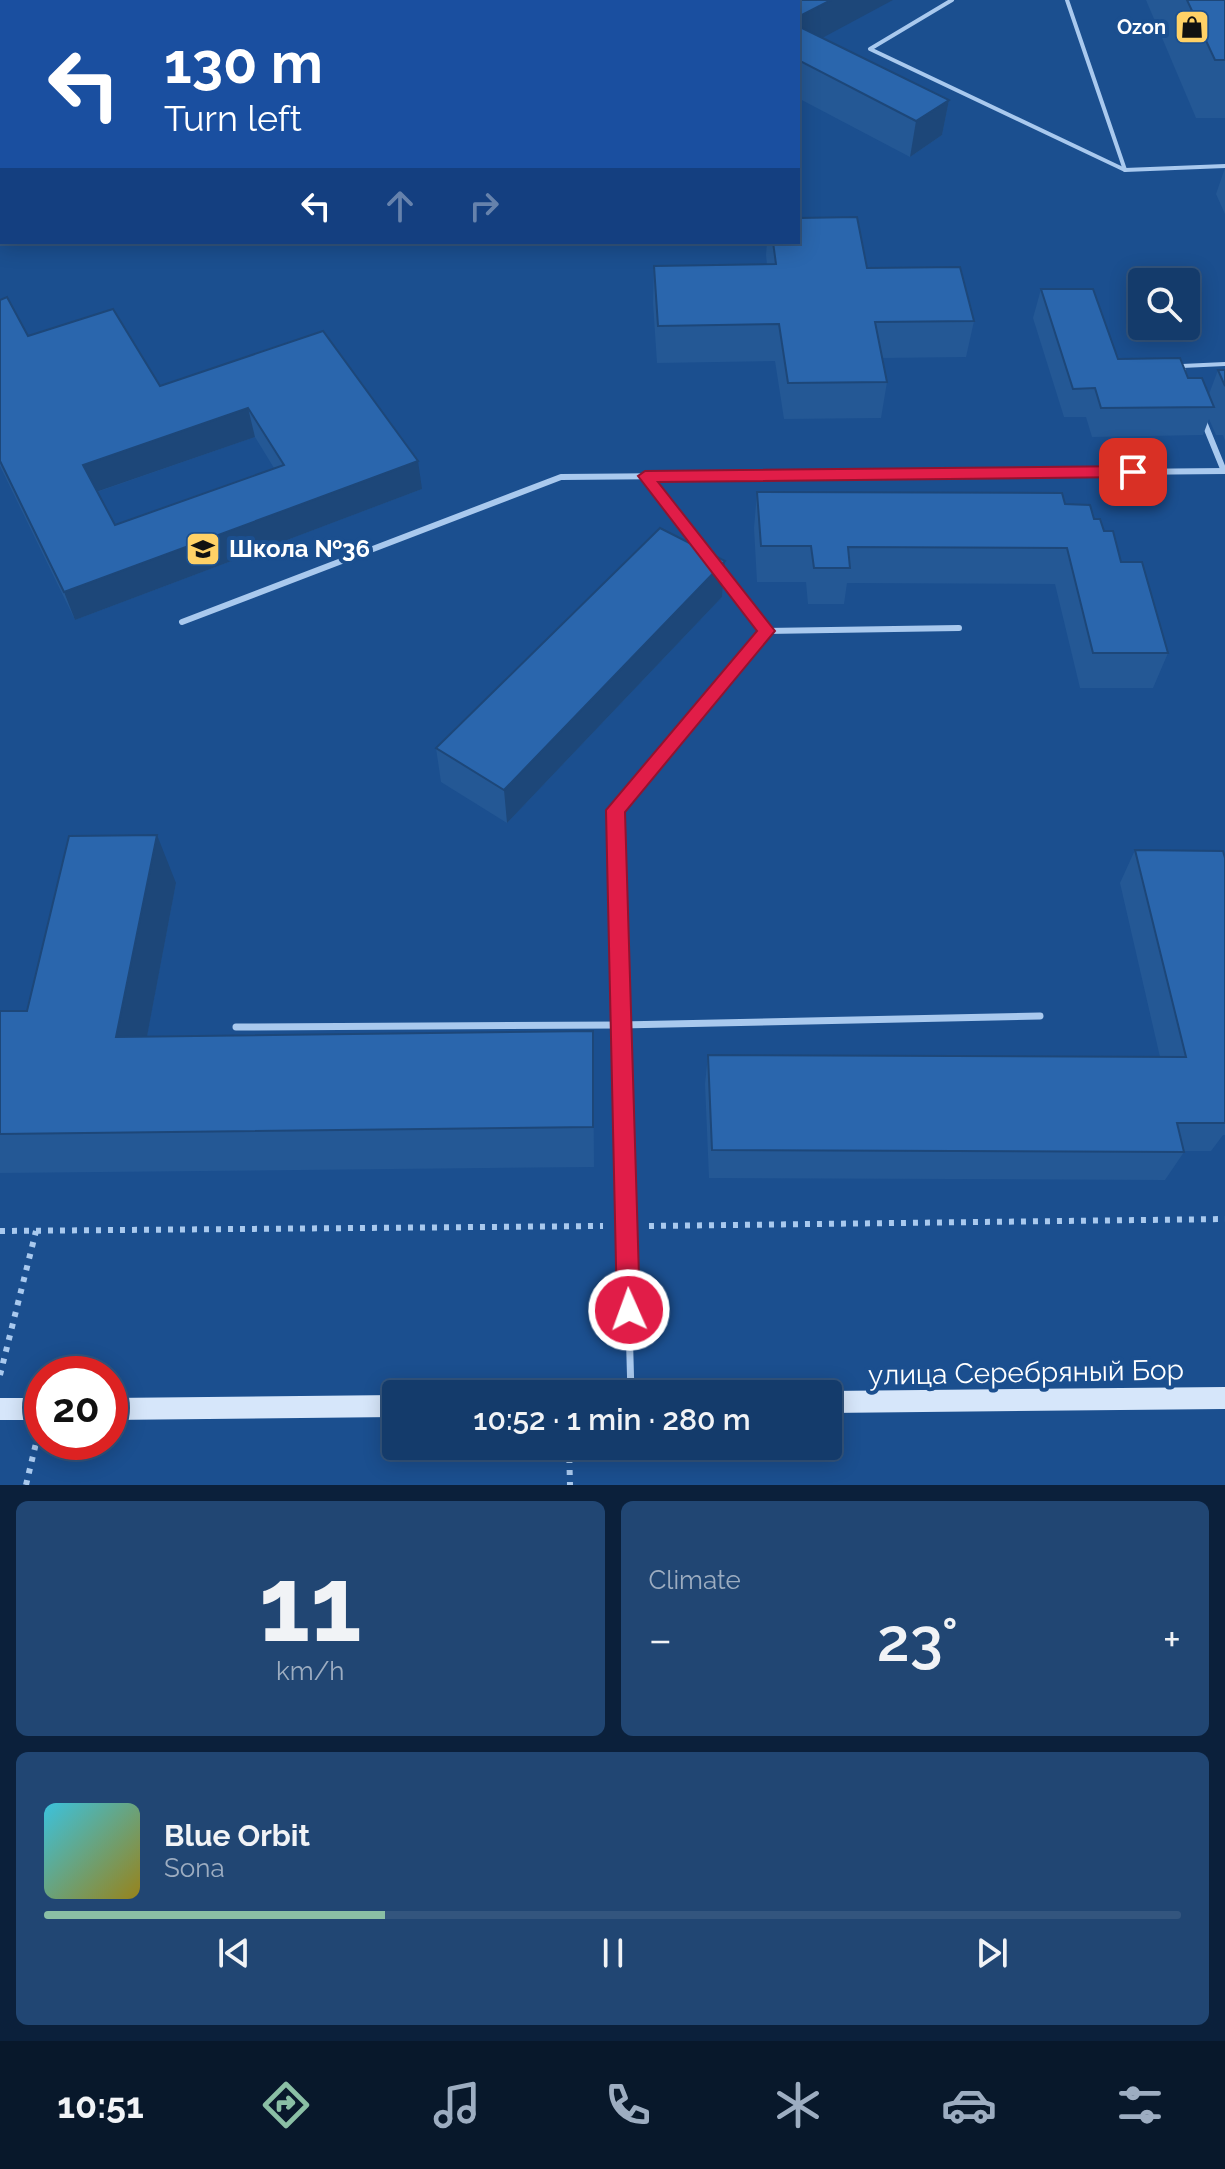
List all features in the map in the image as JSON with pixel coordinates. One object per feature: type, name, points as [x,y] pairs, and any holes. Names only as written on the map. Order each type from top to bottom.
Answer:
[{"type":"street","name":"улица Серебряный Бор","points":[[842,1402],[1225,1398]]},
{"type":"street","points":[[128,1409],[382,1406]]},
{"type":"street","points":[[0,1409],[24,1415]]},
{"type":"lane","points":[[952,0],[870,49],[1125,170],[1225,166]]},
{"type":"lane","points":[[1067,0],[1125,170]]},
{"type":"lane","points":[[1187,379],[1182,366],[1225,364]]},
{"type":"lane","points":[[182,622],[561,477],[1225,471],[1203,418]]},
{"type":"lane","points":[[645,476],[766,631]]},
{"type":"lane","points":[[631,1380],[615,810],[766,631],[959,628]]},
{"type":"lane","points":[[236,1027],[621,1025],[1040,1016]]},
{"type":"path","points":[[0,1375],[36,1231]]},
{"type":"path","points":[[26,1485],[31,1460]]},
{"type":"path","points":[[569,1460],[570,1485]]},
{"type":"building","points":[[800,0],[831,0],[800,16]]},
{"type":"building","points":[[1187,0],[1225,0],[1225,60],[1215,60]]},
{"type":"building","points":[[800,27],[949,100],[916,121],[800,61]]},
{"type":"building","points":[[857,217],[867,268],[960,267],[974,321],[875,322],[887,382],[788,383],[779,324],[658,326],[654,266],[776,264],[773,244],[800,244],[800,218]]},
{"type":"building","points":[[1041,289],[1093,289],[1118,359],[1180,358],[1188,378],[1202,378],[1214,407],[1101,408],[1095,388],[1073,389]]},
{"type":"building","points":[[7,297],[28,336],[113,309],[160,386],[323,331],[418,461],[64,592],[0,461],[0,300]],"holes":[[[248,408],[284,465],[115,525],[83,465]]]},
{"type":"building","points":[[1218,370],[1225,370],[1225,386]]},
{"type":"building","points":[[757,492],[1062,493],[1065,504],[1090,505],[1094,519],[1100,519],[1104,531],[1113,531],[1121,562],[1142,562],[1168,653],[1093,653],[1067,548],[848,547],[850,568],[814,568],[811,546],[761,546]]},
{"type":"building","points":[[660,528],[725,561],[504,790],[436,748]]},
{"type":"building","points":[[157,835],[116,1037],[593,1031],[593,1127],[0,1134],[0,1011],[27,1011],[69,836]]},
{"type":"building","points":[[1135,850],[1223,851],[1225,1123],[1177,1123],[1184,1152],[712,1150],[708,1055],[1186,1057]]},
{"type":"place","name":"Ozon","points":[[1192,27]]},
{"type":"place","name":"Школа №36","points":[[203,549]]},
{"type":"route","points":[[629,1310],[615,810],[766,631],[645,476],[1133,472]]}]
